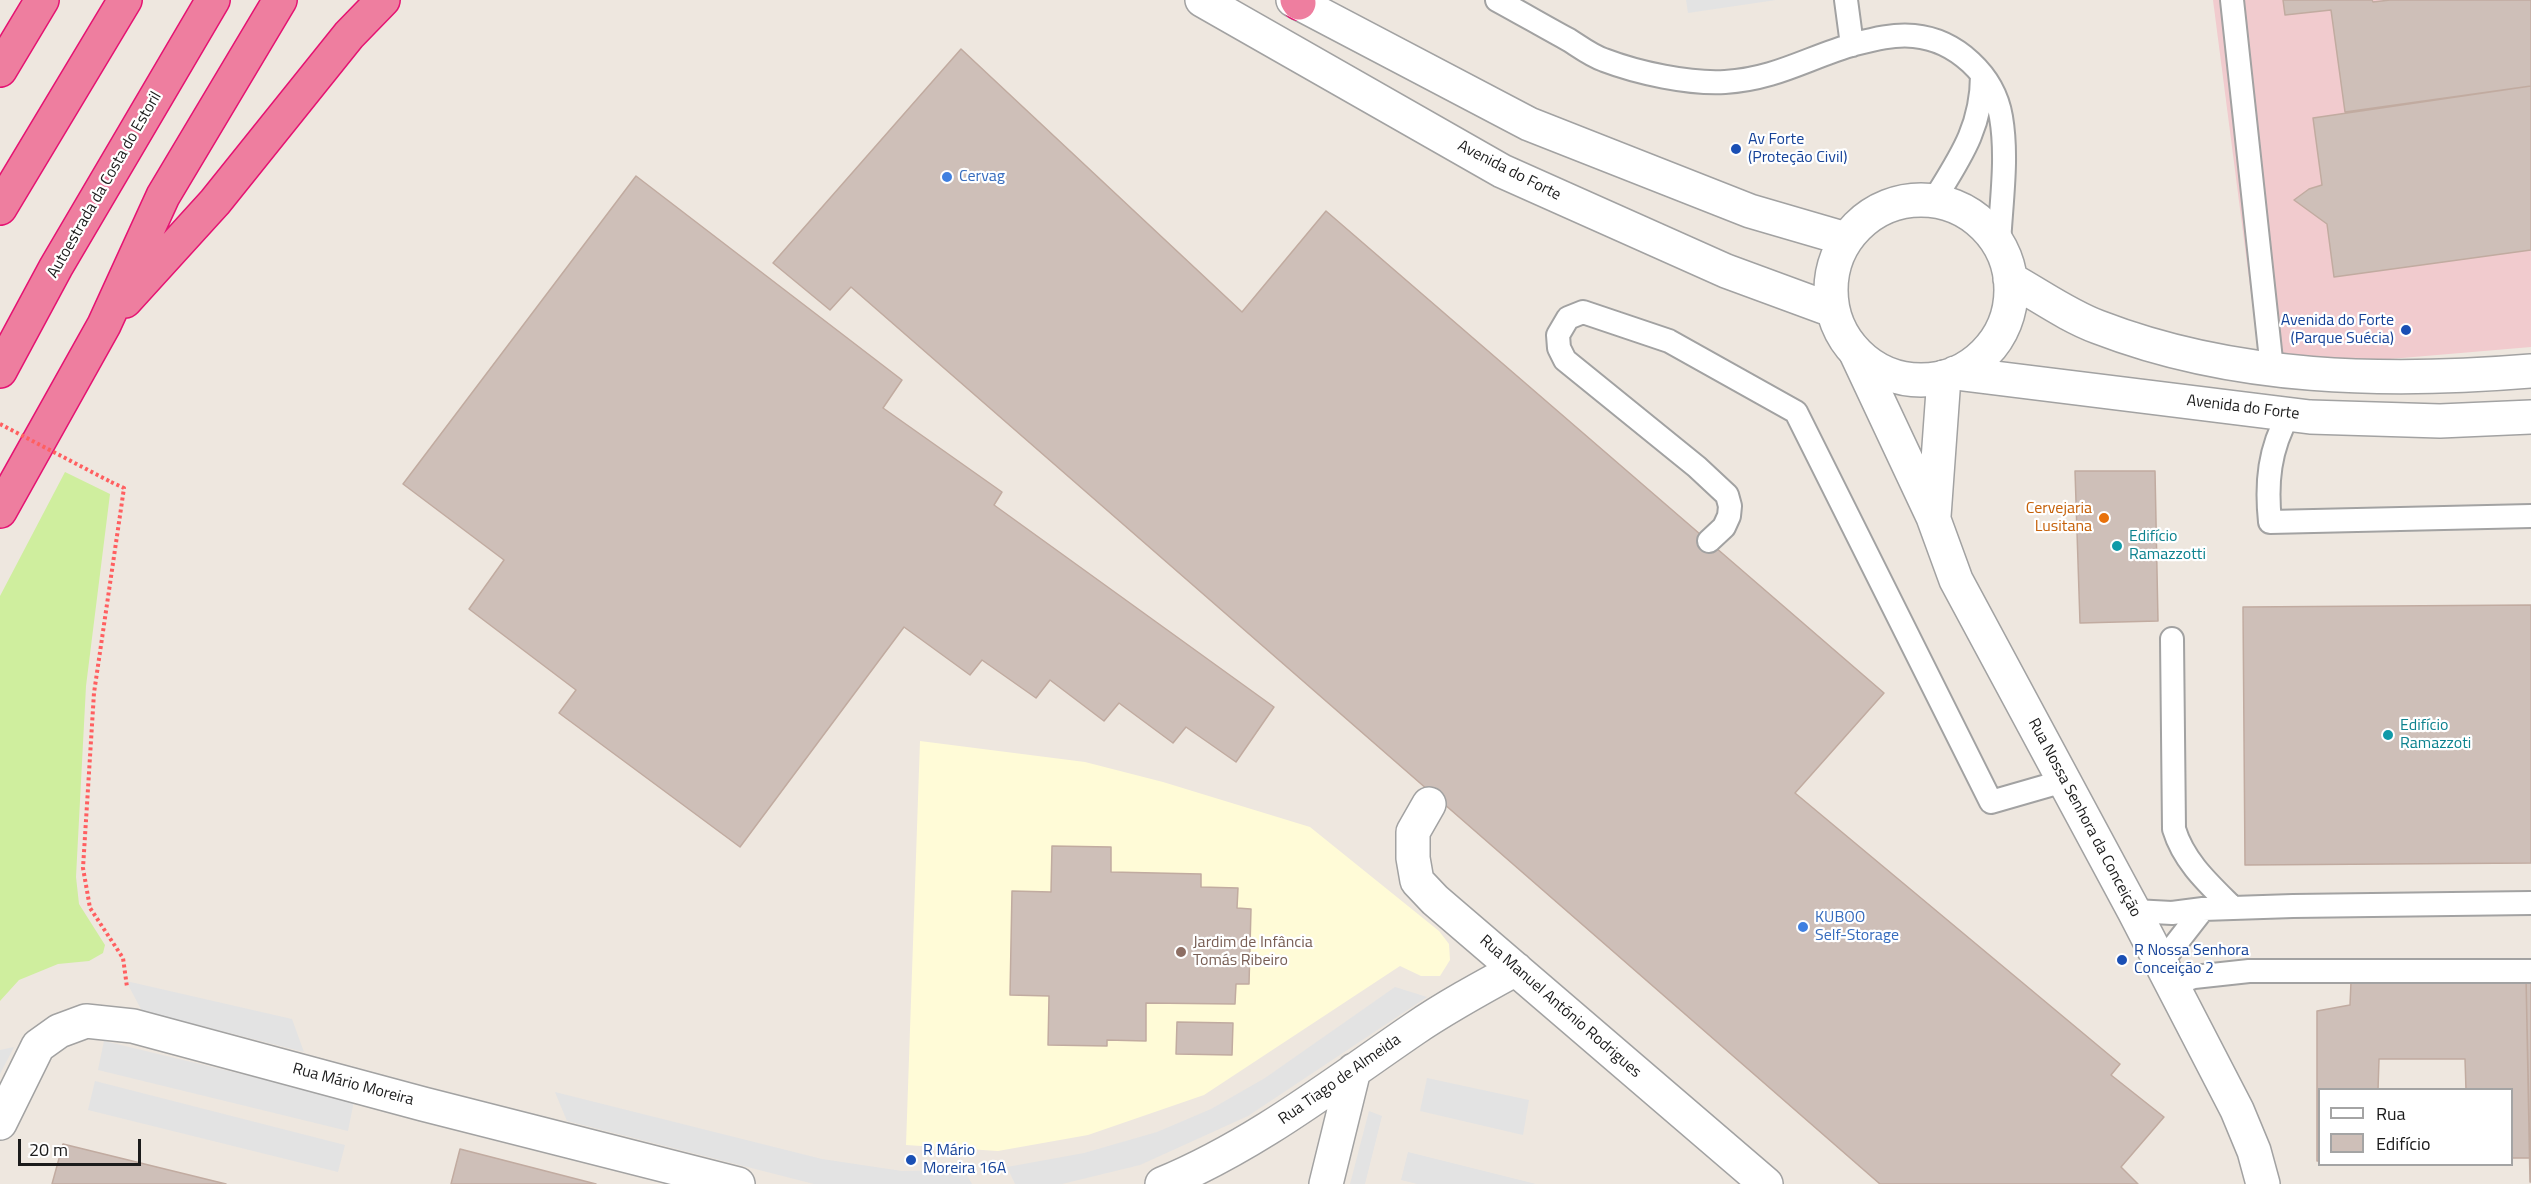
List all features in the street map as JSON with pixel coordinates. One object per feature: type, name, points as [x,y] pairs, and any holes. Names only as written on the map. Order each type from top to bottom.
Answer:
[{"type":"highway","points":[[0,70],[42,0]]},
{"type":"highway","points":[[0,208],[125,0]]},
{"type":"highway","name":"Autoestrada da Costa do Estoril","points":[[0,371],[56,267],[213,0]]},
{"type":"highway","points":[[0,511],[104,325],[163,195],[280,0]]},
{"type":"highway","points":[[104,325],[215,202],[349,35],[383,0]]},
{"type":"street","name":"Avenida do Forte","points":[[1202,0],[1502,171],[1726,271],[1832,310]]},
{"type":"street","points":[[1296,1],[1529,124],[1750,212],[1846,239]]},
{"type":"street","name":"Avenida do Forte","points":[[1950,375],[1976,362],[1992,345],[2004,325],[2010,302],[2010,279],[1999,244],[1987,228],[1971,214],[1953,205],[1934,200],[1913,199],[1893,203],[1867,218],[1846,239],[1835,261],[1831,286],[1832,310],[1846,340],[1856,353],[1875,368],[1897,377],[1921,380],[1950,375],[2289,414],[2404,420],[2531,417]]},
{"type":"street","points":[[2010,279],[2096,326],[2185,356],[2272,369],[2328,374],[2433,376],[2531,371]]},
{"type":"street","name":"Rua Nossa Senhora da Conceição","points":[[1856,353],[1933,518],[1956,580],[2134,911],[2237,1110],[2254,1151],[2263,1184]]},
{"type":"street","name":"Rua Nossa Senhora da Conceição","points":[[1933,518],[1950,375]]},
{"type":"street","name":"Rua Manuel António Rodrigues","points":[[1429,804],[1413,832],[1413,858],[1417,881],[1435,900],[1754,1180]]},
{"type":"street","name":"Rua Tiago de Almeida","points":[[1162,1184],[1226,1154],[1273,1126],[1417,1027],[1515,969]]},
{"type":"street","name":"Rua Mário Moreira","points":[[4,1115],[38,1046],[59,1031],[86,1021],[133,1026],[423,1104],[738,1184]]},
{"type":"street","points":[[1326,1184],[1354,1070]]},
{"type":"lane","points":[[1497,0],[1603,60],[1689,80],[1724,82],[1773,75],[1852,45],[1888,37],[1926,38],[1940,42],[1962,55],[1982,74],[1997,102],[2002,129],[1999,244]]},
{"type":"lane","points":[[1846,0],[1852,45]]},
{"type":"lane","points":[[2232,0],[2272,369]]},
{"type":"lane","points":[[1934,200],[1960,158],[1977,118],[1982,74]]},
{"type":"lane","points":[[1709,541],[1724,527],[1729,516],[1730,506],[1727,495],[1697,467],[1565,360],[1559,348],[1558,335],[1568,318],[1583,312],[1670,341],[1796,412],[1992,802],[2064,781]]},
{"type":"lane","points":[[2289,414],[2279,431],[2270,460],[2268,500],[2270,522],[2531,516]]},
{"type":"lane","points":[[2172,639],[2174,829],[2180,848],[2198,873],[2233,908]]},
{"type":"lane","points":[[2134,911],[2172,913],[2233,908],[2531,903]]},
{"type":"lane","points":[[2204,909],[2167,974],[2194,977],[2249,971],[2531,971]]},
{"type":"path","points":[[0,424],[124,488],[94,693],[83,868],[90,908],[123,958],[133,1026]]},
{"type":"shaded area","points":[[1686,0],[1776,0],[1688,13]]},
{"type":"shaded area","points":[[2213,0],[2531,0],[2531,347],[2378,360],[2259,356]]},
{"type":"shaded area","name":"Jardim de Infância Tomás Ribeiro","points":[[920,741],[1085,762],[1163,782],[1310,827],[1439,931],[1449,944],[1450,960],[1440,976],[1421,976],[1400,966],[1204,1095],[1088,1135],[998,1151],[906,1145]]},
{"type":"shaded area","points":[[126,981],[292,1019],[304,1052],[142,1011]]},
{"type":"shaded area","points":[[1395,987],[1427,997],[1248,1116],[1140,1165],[1062,1184],[1015,1184],[1007,1167],[1084,1153],[1157,1132],[1211,1109],[1265,1078]]},
{"type":"shaded area","points":[[104,1041],[354,1101],[348,1131],[98,1070]]},
{"type":"shaded area","points":[[14,1047],[0,1074],[0,1050]]},
{"type":"shaded area","points":[[1427,1078],[1529,1100],[1523,1135],[1420,1111]]},
{"type":"shaded area","points":[[95,1081],[345,1145],[338,1172],[88,1110]]},
{"type":"shaded area","points":[[555,1092],[822,1159],[902,1171],[964,1170],[972,1184],[814,1184],[567,1121]]},
{"type":"shaded area","points":[[1369,1111],[1382,1116],[1365,1184],[1350,1184]]},
{"type":"shaded area","points":[[1408,1152],[1536,1184],[1417,1184],[1401,1180]]},
{"type":"green space","points":[[65,472],[110,494],[86,686],[76,877],[79,904],[105,945],[103,953],[89,961],[58,964],[19,980],[0,1001],[0,596]]},
{"type":"building","points":[[2283,0],[2372,0],[2373,2],[2531,0],[2531,86],[2345,112],[2331,10],[2285,15]]},
{"type":"building","points":[[961,49],[1242,312],[1326,211],[1884,693],[1795,793],[2120,1064],[2111,1075],[2164,1117],[2121,1167],[2138,1184],[1880,1184],[851,287],[830,310],[773,263]]},
{"type":"building","points":[[2531,86],[2531,250],[2334,277],[2327,224],[2294,200],[2309,189],[2322,185],[2313,118]]},
{"type":"building","points":[[636,176],[902,380],[883,408],[1002,492],[994,505],[1274,707],[1236,762],[1186,727],[1173,743],[1119,703],[1104,721],[1050,680],[1036,698],[982,660],[970,675],[904,627],[740,847],[559,713],[576,690],[469,609],[504,560],[403,484]]},
{"type":"building","name":"Edifício Ramazzotti","points":[[2075,471],[2155,471],[2158,621],[2080,623]]},
{"type":"building","name":"Edifício Ramazzoti","points":[[2531,605],[2531,863],[2245,865],[2243,607]]},
{"type":"building","points":[[1052,846],[1111,847],[1111,872],[1201,874],[1201,887],[1238,888],[1237,908],[1251,909],[1249,984],[1236,984],[1235,1004],[1146,1003],[1146,1041],[1107,1040],[1107,1046],[1048,1045],[1049,996],[1010,995],[1012,891],[1051,892]]},
{"type":"building","points":[[2526,977],[2531,977],[2531,1182],[2530,1182]]},
{"type":"building","points":[[2526,977],[2530,1158],[2513,1158],[2513,1088],[2466,1088],[2465,1059],[2379,1059],[2378,1088],[2318,1088],[2317,1161],[2317,1011],[2350,1005],[2351,982]]},
{"type":"building","points":[[1177,1022],[1233,1023],[1232,1055],[1176,1054]]},
{"type":"building","points":[[63,1144],[226,1184],[52,1184]]},
{"type":"building","points":[[460,1149],[596,1184],[451,1184]]},
{"type":"place","name":"Av Forte (Proteção Civil)","points":[[1736,149]]},
{"type":"place","name":"Cervag","points":[[947,177]]},
{"type":"place","name":"Avenida do Forte (Parque Suécia)","points":[[2406,330]]},
{"type":"place","name":"Cervejaria Lusitana","points":[[2104,518]]},
{"type":"place","name":"Edifício Ramazzotti","points":[[2117,546]]},
{"type":"place","name":"Edifício Ramazzoti","points":[[2388,735]]},
{"type":"place","name":"KUBOO Self-Storage","points":[[1803,927]]},
{"type":"place","name":"Jardim de Infância Tomás Ribeiro","points":[[1181,952]]},
{"type":"place","name":"R Nossa Senhora Conceição 2","points":[[2122,960]]},
{"type":"place","name":"R Mário Moreira 16A","points":[[911,1160]]}]
